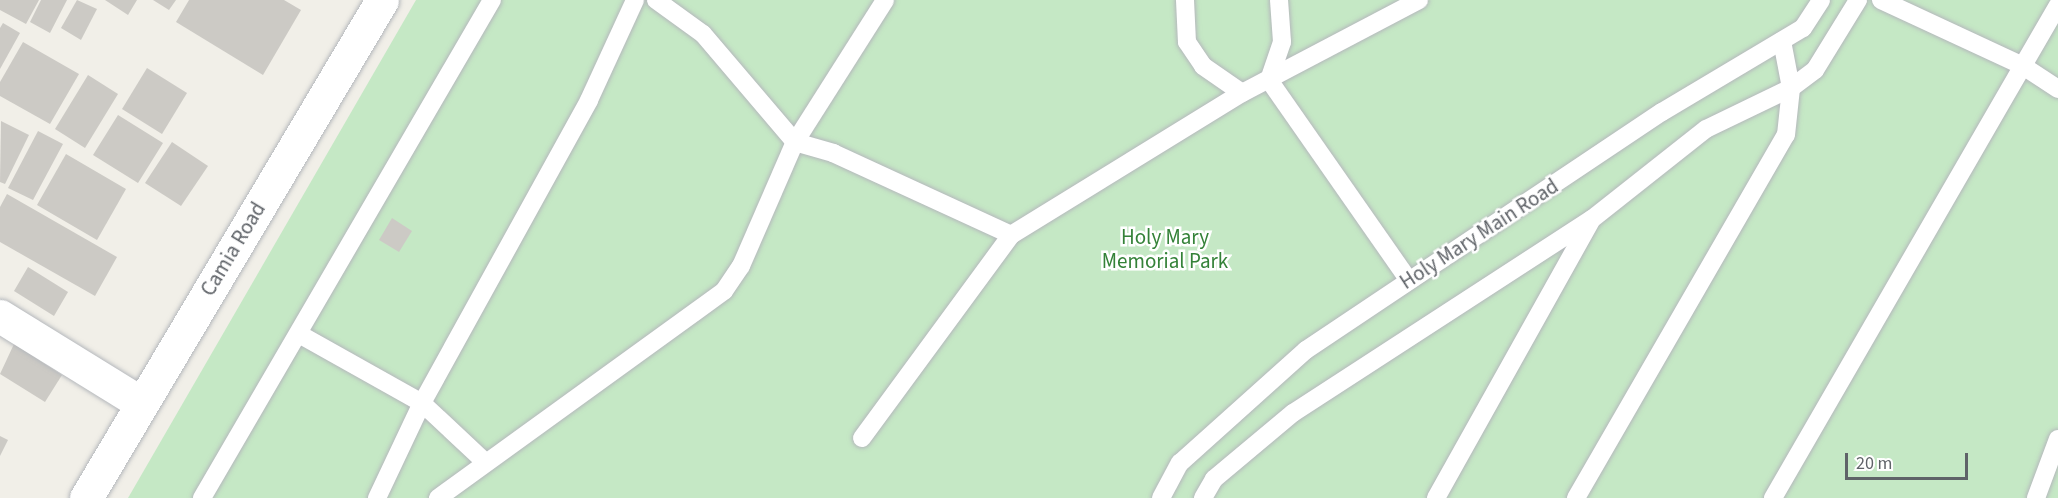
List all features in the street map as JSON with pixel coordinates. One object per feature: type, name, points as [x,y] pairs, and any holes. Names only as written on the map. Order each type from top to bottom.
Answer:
[{"type":"street","name":"Camia Road","points":[[86,498],[382,0]]},
{"type":"street","points":[[0,316],[141,403]]},
{"type":"lane","points":[[202,498],[492,0]]},
{"type":"lane","points":[[377,498],[422,403],[589,100],[635,0]]},
{"type":"lane","points":[[656,0],[703,34],[795,142],[833,153],[1011,235]]},
{"type":"lane","points":[[438,498],[724,291],[741,266],[795,142],[885,0]]},
{"type":"lane","points":[[1185,0],[1187,42],[1203,66],[1242,93]]},
{"type":"lane","points":[[1269,80],[1282,42],[1279,0]]},
{"type":"lane","points":[[862,438],[1011,235],[1242,93],[1419,0]]},
{"type":"lane","name":"Holy Mary Main Road","points":[[1161,498],[1180,463],[1306,350],[1408,279],[1662,112],[1803,28],[1821,0]]},
{"type":"lane","points":[[1203,498],[1214,479],[1293,413],[1592,219],[1706,129],[1791,88],[1815,70],[1858,0]]},
{"type":"lane","points":[[1881,0],[2023,66],[2058,88]]},
{"type":"lane","points":[[1773,498],[2058,5]]},
{"type":"lane","points":[[1576,498],[1786,135],[1791,88],[1782,41]]},
{"type":"lane","points":[[1269,80],[1408,279]]},
{"type":"lane","points":[[1436,498],[1592,219]]},
{"type":"lane","points":[[299,334],[422,403],[485,462]]},
{"type":"lane","points":[[2036,498],[2058,439]]},
{"type":"green space","name":"Holy Mary Memorial Park","points":[[416,0],[2058,0],[2058,498],[128,498]]},
{"type":"building","points":[[0,0],[39,0],[26,24],[0,10]]},
{"type":"building","points":[[41,0],[67,0],[50,33],[30,22]]},
{"type":"building","points":[[77,0],[97,9],[81,40],[61,28]]},
{"type":"building","points":[[105,0],[137,0],[128,15]]},
{"type":"building","points":[[153,0],[176,0],[169,10]]},
{"type":"building","points":[[189,0],[284,0],[301,10],[263,75],[176,22]]},
{"type":"building","points":[[3,23],[20,33],[0,69],[0,28]]},
{"type":"building","points":[[23,42],[79,74],[50,124],[0,96],[0,82]]},
{"type":"building","points":[[147,68],[187,93],[162,134],[122,109]]},
{"type":"building","points":[[88,75],[118,94],[85,148],[55,129]]},
{"type":"building","points":[[118,115],[163,143],[138,183],[93,155]]},
{"type":"building","points":[[1,121],[29,135],[5,184],[0,182]]},
{"type":"building","points":[[38,131],[63,144],[33,200],[8,188]]},
{"type":"building","points":[[172,142],[208,166],[181,206],[145,183]]},
{"type":"building","points":[[66,154],[126,189],[97,240],[37,205]]},
{"type":"building","points":[[7,194],[117,257],[95,296],[0,242],[0,207]]},
{"type":"building","points":[[392,218],[412,231],[399,252],[379,240]]},
{"type":"building","points":[[28,267],[68,292],[54,316],[14,291]]},
{"type":"building","points":[[14,344],[62,375],[45,402],[0,374]]},
{"type":"building","points":[[0,436],[8,440],[0,456]]}]
